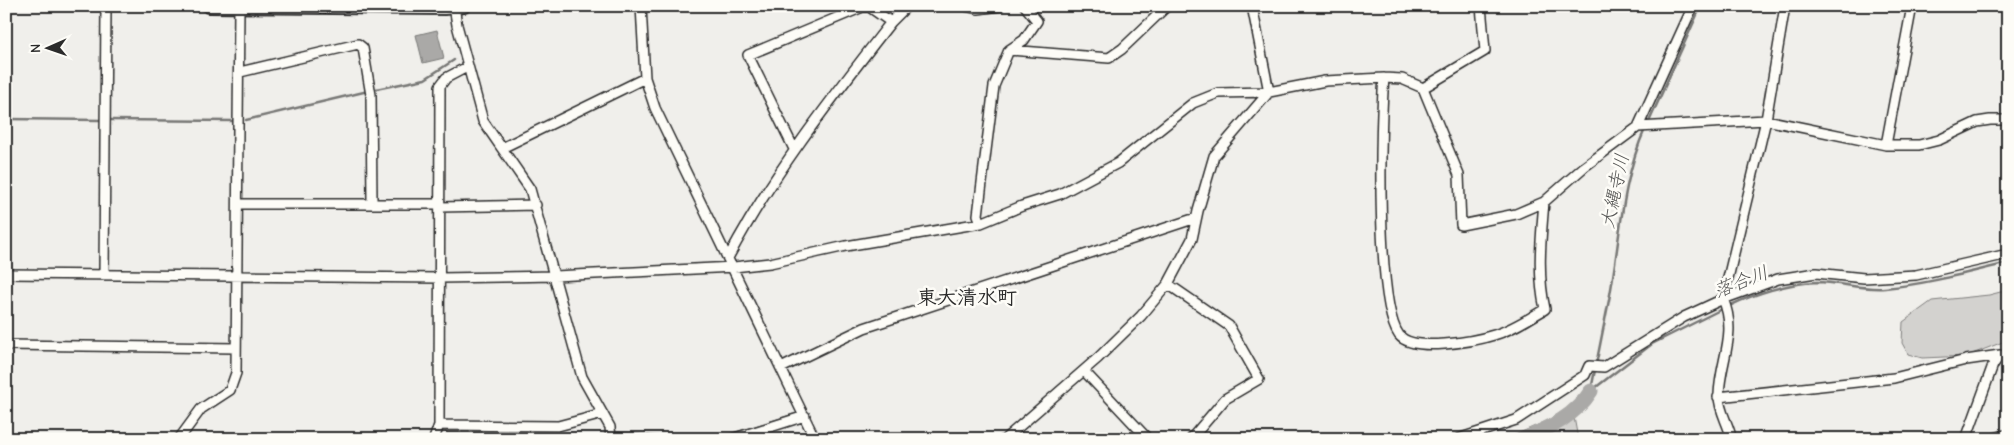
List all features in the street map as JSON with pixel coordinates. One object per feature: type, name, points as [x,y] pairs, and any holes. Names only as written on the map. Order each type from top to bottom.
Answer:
[{"type":"street","points":[[104,275],[106,6]]},
{"type":"street","points":[[209,6],[458,7],[467,67],[484,121],[530,189],[555,276],[571,343],[582,377],[610,427],[611,439]]},
{"type":"street","points":[[640,6],[645,78],[655,108],[734,267],[815,439]]},
{"type":"street","points":[[794,149],[748,54],[864,6]]},
{"type":"street","points":[[868,6],[891,22]]},
{"type":"street","points":[[728,258],[751,215],[794,149],[891,22],[907,6]]},
{"type":"street","points":[[965,6],[978,9],[1000,6]]},
{"type":"street","points":[[981,223],[978,215],[994,86],[1009,50],[1024,40],[1037,21],[1025,6]]},
{"type":"street","points":[[1009,50],[1109,58],[1122,49],[1167,6]]},
{"type":"street","points":[[1252,6],[1269,92]]},
{"type":"street","points":[[1423,88],[1485,51],[1481,6]]},
{"type":"street","points":[[1640,127],[1693,6]]},
{"type":"street","points":[[1730,439],[1730,433],[1718,397],[1730,325],[1729,312],[1723,299],[1766,120],[1784,6]]},
{"type":"street","points":[[1886,145],[1912,6]]},
{"type":"street","points":[[179,439],[201,409],[230,390],[236,373],[240,72],[239,7]]},
{"type":"street","points":[[240,72],[358,44],[363,48],[371,95],[372,202]]},
{"type":"street","points":[[434,439],[439,425],[440,86],[446,78],[467,67]]},
{"type":"street","points":[[502,148],[645,78]]},
{"type":"street","points":[[1384,78],[1380,144],[1384,261],[1389,313],[1399,335],[1410,342],[1423,344],[1463,342],[1496,335],[1545,309],[1540,290],[1540,253],[1544,202]]},
{"type":"street","points":[[6,274],[440,278],[555,276],[734,267],[770,263],[865,242],[981,223],[1087,182],[1118,163],[1193,103],[1206,96],[1218,93],[1269,92],[1324,80],[1402,79],[1423,88],[1459,175],[1461,225],[1516,214],[1544,202],[1584,167],[1640,127],[1766,120],[1886,145],[1918,145],[1939,140],[1977,122],[2008,120]]},
{"type":"street","points":[[1006,439],[1084,371],[1141,316],[1168,284],[1192,239],[1196,218],[1217,151],[1244,123],[1269,92]]},
{"type":"street","points":[[238,204],[372,202],[440,206],[536,205]]},
{"type":"street","points":[[781,368],[864,328],[1196,218]]},
{"type":"street","points":[[1458,439],[1516,420],[1545,403],[1584,375],[1589,366],[1597,367],[1655,333],[1723,299],[1792,275],[1816,273],[1864,278],[1916,274],[2008,254]]},
{"type":"street","points":[[1168,284],[1229,326],[1259,379],[1225,399],[1190,439]]},
{"type":"street","points":[[6,345],[236,348]]},
{"type":"street","points":[[1718,397],[1894,378],[1966,360],[2000,355],[1993,365],[1966,439]]},
{"type":"street","points":[[1084,371],[1148,439]]},
{"type":"street","points":[[439,425],[558,426],[603,414]]},
{"type":"street","points":[[732,439],[805,416]]},
{"type":"street","points":[[1992,439],[2008,434]]},
{"type":"shaded area","points":[[437,30],[444,58],[423,63],[416,35]]},
{"type":"shaded area","points":[[2008,290],[2008,340],[1967,356],[1922,358],[1908,354],[1902,343],[1903,322],[1932,301],[1989,295]]},
{"type":"shaded area","points":[[1574,417],[1578,439],[1506,439],[1551,419]]},
{"type":"waterway","name":"大縄寺川","points":[[1648,124],[1701,6]]},
{"type":"waterway","points":[[376,89],[425,79],[454,60]]},
{"type":"waterway","points":[[246,120],[368,91]]},
{"type":"waterway","points":[[6,119],[100,120]]},
{"type":"waterway","points":[[109,120],[234,121]]},
{"type":"waterway","name":"大縄寺川","points":[[1591,390],[1613,279],[1626,192],[1637,149],[1645,129]]},
{"type":"waterway","name":"落合川","points":[[1729,306],[1760,293],[1795,284],[1817,282],[1867,288],[1885,288],[1932,281],[2008,263]]},
{"type":"waterway","name":"落合川","points":[[1591,391],[1652,344],[1724,308]]},
{"type":"waterway","name":"落合川","points":[[1524,439],[1562,420],[1578,407],[1591,391]]},
{"type":"waterway","points":[[715,439],[793,415]]},
{"type":"waterway","points":[[618,433],[681,439]]},
{"type":"waterway","points":[[599,439],[604,435]]},
{"type":"district","name":"東大清水町","points":[[967,297]]}]
